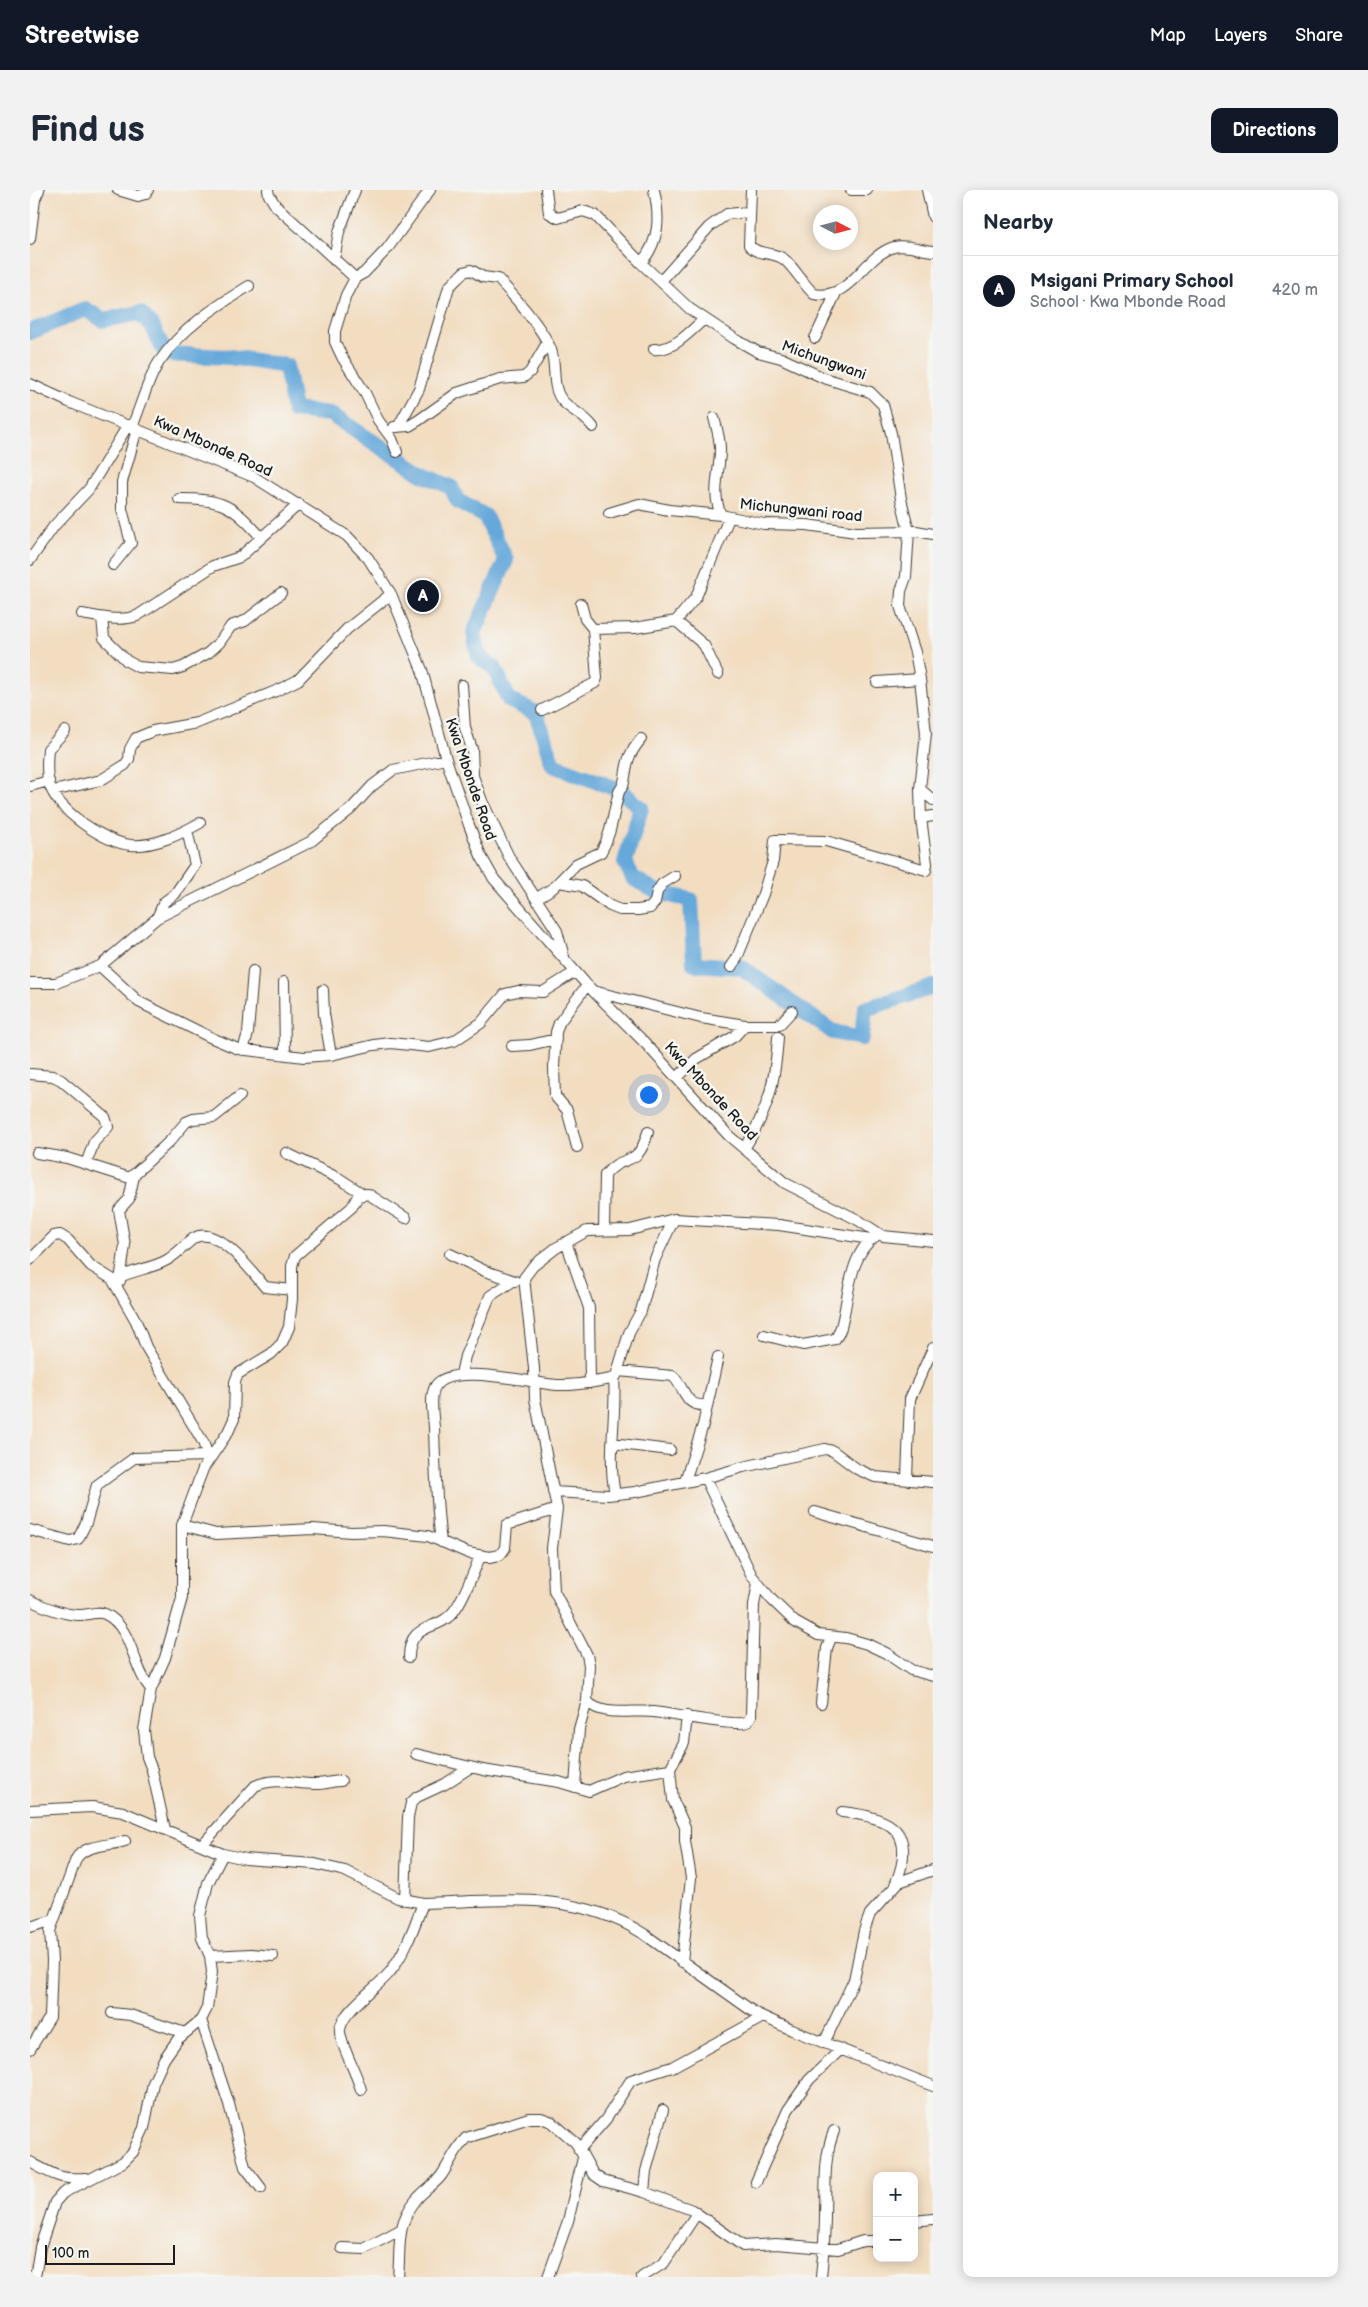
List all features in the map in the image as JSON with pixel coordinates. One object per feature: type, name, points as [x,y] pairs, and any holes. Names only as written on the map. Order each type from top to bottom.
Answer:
[{"type":"street","points":[[30,239],[39,190]]},
{"type":"street","points":[[118,190],[138,196],[145,194],[148,190]]},
{"type":"street","points":[[268,190],[276,206],[355,278]]},
{"type":"street","points":[[334,260],[338,232],[356,190]]},
{"type":"street","points":[[397,452],[392,438],[382,426],[335,342],[336,321],[355,278],[364,273],[387,249],[430,190]]},
{"type":"street","name":"Michungwani","points":[[546,190],[549,213],[563,218],[583,211],[595,215],[641,263],[690,309],[704,319],[758,352],[781,358],[824,378],[870,392],[879,400],[887,418],[897,464],[901,498],[910,531],[906,577],[901,591],[900,606],[916,652],[926,733],[920,789],[926,870],[826,841],[775,840],[773,861],[763,894],[737,958],[731,967]]},
{"type":"street","points":[[641,263],[653,247],[658,227],[654,190]]},
{"type":"street","points":[[751,190],[748,241],[752,249],[776,255],[785,260],[814,294],[836,292],[845,288],[861,270],[892,248],[903,246],[933,250]]},
{"type":"street","points":[[851,190],[867,190]]},
{"type":"street","points":[[926,192],[933,217]]},
{"type":"street","points":[[663,282],[709,227],[727,214],[749,212]]},
{"type":"street","points":[[398,427],[419,389],[449,286],[464,272],[471,270],[483,277],[498,278],[516,298],[551,348],[556,385],[561,399],[585,417],[593,427]]},
{"type":"street","points":[[113,566],[131,543],[122,509],[122,482],[132,427],[158,364],[183,332],[208,310],[249,286]]},
{"type":"street","points":[[815,338],[836,292]]},
{"type":"street","points":[[654,349],[665,348],[687,334],[704,319]]},
{"type":"street","points":[[382,426],[408,426],[457,393],[500,379],[524,377],[530,372],[547,343]]},
{"type":"street","name":"Kwa Mbonde Road","points":[[30,384],[69,402],[254,477],[347,536],[368,558],[391,594],[422,670],[446,758],[469,825],[494,879],[589,988],[677,1078],[729,1136],[744,1149],[785,1183],[858,1220],[875,1236],[931,1243]]},
{"type":"street","points":[[593,629],[634,628],[676,621],[696,597],[725,517],[715,492],[720,451],[719,436],[714,418]]},
{"type":"street","points":[[30,560],[54,526],[89,489],[132,427]]},
{"type":"street","points":[[179,499],[203,499],[230,506],[261,537]]},
{"type":"street","points":[[82,614],[121,619],[137,616],[213,566],[240,558],[299,504]]},
{"type":"street","name":"Michungwani road","points":[[609,513],[639,504],[764,524],[807,525],[856,532],[910,531],[933,534]]},
{"type":"street","points":[[102,618],[104,638],[127,661],[138,667],[173,670],[183,667],[208,653],[219,644],[231,626],[245,621],[281,593]]},
{"type":"street","points":[[54,791],[101,780],[118,770],[129,759],[130,749],[136,738],[153,731],[182,727],[206,719],[276,692],[298,680],[347,629],[391,594]]},
{"type":"street","points":[[542,710],[595,683],[597,678],[593,629],[585,619],[581,604]]},
{"type":"street","points":[[676,621],[704,645],[718,674]]},
{"type":"street","points":[[877,682],[920,679]]},
{"type":"street","points":[[462,685],[465,728],[472,749],[473,776],[482,801],[509,857],[538,898],[557,931],[565,960]]},
{"type":"street","points":[[64,731],[48,749],[49,781],[74,818],[116,842],[133,845],[152,843],[200,823]]},
{"type":"street","points":[[538,898],[559,882],[576,864],[601,852],[607,842],[615,818],[620,790],[624,784],[625,768],[632,751],[641,739]]},
{"type":"street","points":[[30,984],[56,982],[100,966],[157,918],[310,842],[351,810],[372,786],[393,770],[446,758]]},
{"type":"street","points":[[30,786],[49,781]]},
{"type":"street","points":[[920,789],[933,800]]},
{"type":"street","points":[[921,818],[933,816]]},
{"type":"street","points":[[157,918],[164,902],[175,894],[195,865],[187,830]]},
{"type":"street","points":[[559,882],[582,886],[610,906],[620,910],[638,910],[650,908],[655,902],[657,892],[662,884],[675,876]]},
{"type":"street","points":[[100,966],[139,1002],[212,1038],[243,1050],[304,1057],[331,1055],[391,1043],[429,1047],[454,1042],[481,1023],[504,994],[518,991],[543,992],[575,972]]},
{"type":"street","points":[[243,1050],[248,1032],[253,971]]},
{"type":"street","points":[[284,982],[285,1054]]},
{"type":"street","points":[[578,1147],[566,1110],[555,1096],[556,1039],[559,1023],[589,988],[701,1018],[745,1025],[779,1025],[792,1011]]},
{"type":"street","points":[[323,990],[324,1014],[331,1055]]},
{"type":"street","points":[[677,1078],[696,1059],[735,1036],[745,1025]]},
{"type":"street","points":[[744,1149],[759,1126],[772,1094],[778,1036]]},
{"type":"street","points":[[512,1046],[530,1045],[556,1039]]},
{"type":"street","points":[[30,1074],[53,1076],[61,1080],[105,1117],[108,1127],[94,1142],[86,1164]]},
{"type":"street","points":[[119,1290],[125,1245],[120,1210],[129,1199],[134,1176],[186,1122],[214,1117],[240,1096]]},
{"type":"street","points":[[604,1230],[605,1175],[611,1168],[636,1158],[641,1152],[648,1132]]},
{"type":"street","points":[[37,1153],[86,1164],[125,1178],[134,1176]]},
{"type":"street","points":[[286,1153],[340,1179],[363,1194],[368,1194],[406,1218]]},
{"type":"street","points":[[165,1829],[144,1740],[146,1708],[151,1689],[165,1658],[182,1598],[182,1525],[196,1484],[208,1458],[228,1432],[234,1419],[235,1382],[238,1374],[271,1354],[282,1343],[289,1326],[292,1266],[295,1256],[335,1223],[363,1194]]},
{"type":"street","points":[[615,1494],[611,1475],[616,1374],[629,1333],[645,1297],[655,1259],[674,1219]]},
{"type":"street","points":[[461,1374],[465,1356],[490,1296],[518,1282],[532,1266],[566,1242],[587,1231],[630,1230],[674,1219],[779,1225],[875,1236]]},
{"type":"street","points":[[30,1260],[54,1236],[60,1235],[68,1240],[91,1266],[112,1279],[146,1347],[192,1421],[208,1458]]},
{"type":"street","points":[[120,1277],[165,1261],[184,1249],[195,1238],[203,1236],[220,1241],[254,1271],[266,1288],[292,1290]]},
{"type":"street","points":[[764,1334],[803,1345],[835,1339],[841,1330],[854,1269],[859,1256],[875,1236]]},
{"type":"street","points":[[566,1242],[589,1308],[590,1383]]},
{"type":"street","points":[[450,1254],[518,1282]]},
{"type":"street","points":[[518,1282],[534,1368],[533,1384],[557,1509],[552,1548],[554,1591],[587,1656],[590,1672],[588,1701],[580,1729],[575,1787]]},
{"type":"street","points":[[907,1478],[910,1399],[933,1348]]},
{"type":"street","points":[[685,1481],[707,1405],[718,1357]]},
{"type":"street","points":[[441,1542],[436,1481],[434,1389],[437,1385],[461,1374],[516,1378],[533,1384],[574,1386],[590,1383],[616,1374],[673,1376],[690,1402],[698,1406],[707,1405]]},
{"type":"street","points":[[612,1443],[670,1450]]},
{"type":"street","points":[[553,1492],[615,1494],[705,1478],[743,1467],[825,1449],[833,1451],[857,1468],[875,1477],[907,1478],[933,1482]]},
{"type":"street","points":[[30,1530],[70,1541],[78,1539],[86,1523],[97,1485],[134,1458],[208,1458]]},
{"type":"street","points":[[705,1478],[752,1576],[795,1622],[818,1635],[831,1638],[846,1638],[867,1644],[911,1670],[933,1676]]},
{"type":"street","points":[[182,1525],[216,1534],[305,1529],[383,1531],[428,1536],[468,1554],[500,1555],[506,1548],[507,1525],[557,1509]]},
{"type":"street","points":[[815,1512],[933,1546]]},
{"type":"street","points":[[409,1657],[411,1641],[417,1634],[454,1611],[481,1555]]},
{"type":"street","points":[[588,1701],[599,1710],[651,1711],[744,1724],[750,1718],[754,1605],[758,1583]]},
{"type":"street","points":[[30,1600],[72,1614],[99,1613],[112,1619],[122,1630],[140,1676],[151,1689]]},
{"type":"street","points":[[821,1703],[827,1648],[831,1638]]},
{"type":"street","points":[[682,1962],[691,1878],[685,1841],[685,1827],[673,1800],[670,1769],[684,1743],[688,1716]]},
{"type":"street","points":[[416,1754],[471,1767],[559,1782],[589,1791],[623,1776],[670,1769]]},
{"type":"street","points":[[406,1900],[408,1817],[411,1803],[417,1797],[446,1784],[471,1767]]},
{"type":"street","points":[[202,1845],[255,1786],[264,1782],[279,1780],[317,1784],[341,1781]]},
{"type":"street","points":[[30,1810],[92,1806],[123,1812],[224,1854],[246,1859],[315,1864],[345,1871],[406,1900],[423,1903],[534,1900],[563,1902],[601,1912],[626,1922],[742,2005],[824,2044],[933,2086]]},
{"type":"street","points":[[842,1812],[880,1819],[900,1836],[904,1850],[903,1868],[895,1886]]},
{"type":"street","points":[[30,2049],[50,2017],[52,1962],[50,1931],[78,1855],[97,1846],[125,1841]]},
{"type":"street","points":[[35,2277],[40,2247],[55,2202],[62,2193],[124,2162],[133,2152],[144,2128],[153,2083],[164,2059],[185,2033],[201,2020],[207,2008],[212,1972],[210,1956],[202,1938],[200,1916],[208,1883],[224,1854]]},
{"type":"street","points":[[824,2044],[854,1980],[867,1921],[895,1886],[903,1880],[933,1870]]},
{"type":"street","points":[[361,2090],[357,2073],[341,2039],[340,2029],[357,2004],[389,1973],[402,1954],[423,1903]]},
{"type":"street","points":[[30,1927],[54,1920]]},
{"type":"street","points":[[210,1956],[251,1954],[273,1956]]},
{"type":"street","points":[[112,2013],[130,2015],[185,2033]]},
{"type":"street","points":[[548,2277],[568,2221],[581,2154],[631,2080],[672,2067],[763,2016]]},
{"type":"street","points":[[201,2020],[230,2104],[245,2167],[261,2188]]},
{"type":"street","points":[[756,2182],[788,2110],[809,2080],[840,2050]]},
{"type":"street","points":[[644,2192],[646,2171],[663,2110]]},
{"type":"street","points":[[398,2277],[400,2230],[416,2200],[441,2176],[452,2155],[466,2138],[529,2118],[541,2118],[552,2122],[564,2132],[593,2174],[603,2181],[644,2192],[697,2213],[743,2246],[776,2244],[844,2248],[862,2241],[873,2241]]},
{"type":"street","points":[[821,2277],[824,2173],[826,2153],[834,2131]]},
{"type":"street","points":[[30,2162],[63,2179],[90,2178]]},
{"type":"street","points":[[647,2276],[664,2263],[697,2213]]},
{"type":"street","points":[[918,2220],[933,2218]]},
{"type":"street","points":[[342,2248],[364,2249],[400,2230]]},
{"type":"waterway","points":[[30,332],[85,309],[103,320],[140,313],[152,326],[166,354],[230,357],[286,366],[294,410],[330,414],[424,475],[451,487],[458,501],[485,516],[506,560],[474,633],[479,657],[494,667],[509,700],[536,713],[553,765],[620,790],[641,808],[625,862],[633,878],[657,892],[691,900],[694,964],[741,967],[833,1032],[862,1038],[865,1009],[933,987]]},
{"type":"place","name":"Msigani Primary School","points":[[423,596]]}]
